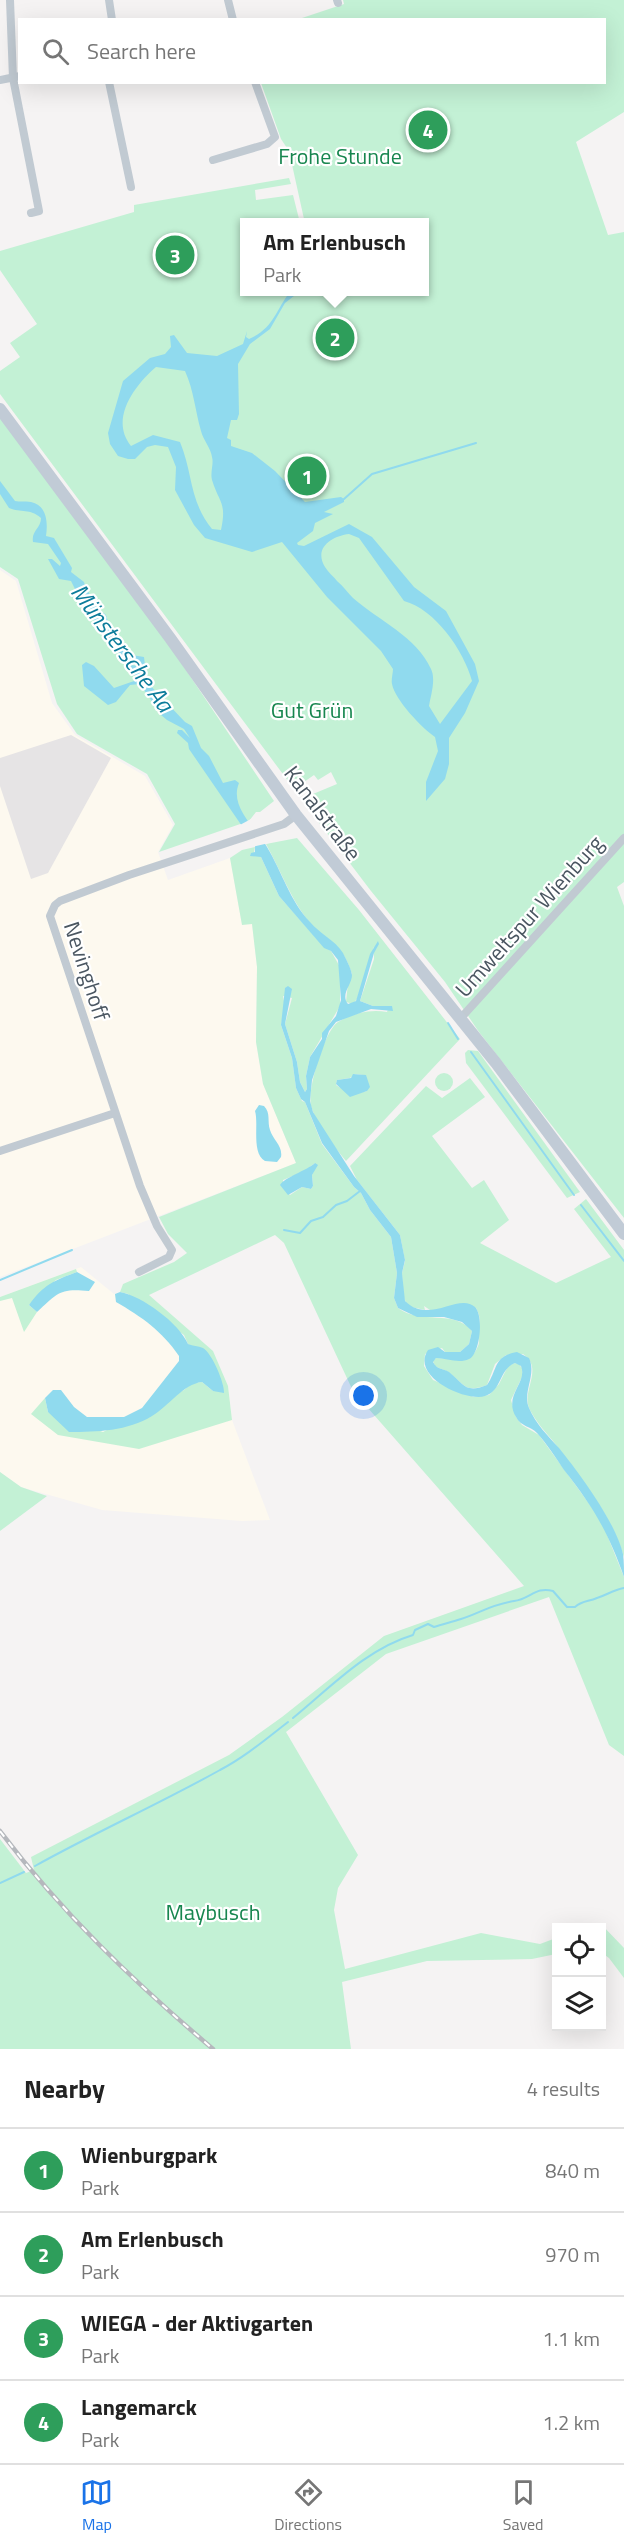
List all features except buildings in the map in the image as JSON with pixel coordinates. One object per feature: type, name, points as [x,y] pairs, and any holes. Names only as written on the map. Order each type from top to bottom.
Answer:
[{"type":"main road","name":"Kanalstraße","points":[[0,409],[170,638],[296,815],[460,1019],[624,1234]]},
{"type":"street","points":[[10,0],[16,77],[39,211]]},
{"type":"street","points":[[109,0],[112,18]]},
{"type":"street","points":[[228,0],[232,18]]},
{"type":"street","points":[[0,80],[16,77]]},
{"type":"street","points":[[109,84],[131,187]]},
{"type":"street","points":[[213,160],[267,144],[275,138],[256,84]]},
{"type":"street","name":"Nevinghoff","points":[[139,1272],[169,1257],[172,1250],[151,1215],[115,1113],[52,925],[50,916],[52,910],[60,901],[284,824],[296,815]]},
{"type":"street","name":"Umweltspur Wienburg","points":[[460,1019],[624,838]]},
{"type":"street","points":[[0,1151],[115,1113]]},
{"type":"shaded area","points":[[0,570],[16,581],[52,703],[75,735],[145,776],[173,825],[158,852],[168,880],[230,858],[242,924],[252,923],[257,967],[256,1042],[263,1084],[296,1163],[0,1277]]},
{"type":"shaded area","points":[[71,735],[111,758],[48,873],[31,879],[0,786],[0,758]]},
{"type":"shaded area","points":[[81,1267],[114,1294],[120,1292],[123,1284],[228,1386],[232,1420],[270,1520],[242,1521],[102,1510],[21,1487],[0,1472],[0,1297]]},
{"type":"green space","points":[[343,0],[624,0],[624,112],[576,142],[608,235],[624,232],[624,882],[617,887],[624,906],[624,1218],[479,1032],[445,982],[371,891],[301,799],[337,784],[331,772],[318,780],[314,775],[294,789],[0,394],[0,371],[20,357],[10,343],[37,324],[0,270],[0,251],[134,212],[134,205],[289,178],[291,184],[255,190],[256,200],[293,195],[299,218],[240,218],[240,296],[429,296],[429,218],[304,218],[289,151],[281,139],[261,84],[606,84],[606,18],[302,18],[344,4]]},
{"type":"green space","points":[[0,416],[153,621],[274,801],[260,812],[256,812],[249,821],[159,852],[175,824],[147,774],[77,734],[57,704],[18,579],[0,567]]},
{"type":"green space","points":[[297,838],[359,910],[460,1039],[346,1161],[317,1121],[311,1106],[314,1074],[328,1036],[338,1022],[362,1013],[387,1012],[389,1006],[373,1006],[360,1001],[374,959],[374,947],[357,999],[353,1004],[346,1002],[348,983],[352,974],[348,962],[343,953],[306,918],[266,844]],"holes":[[[355,1074],[363,1075],[367,1091],[351,1092],[336,1085],[337,1080],[350,1078]]]},
{"type":"green space","name":"Maybusch","points":[[255,847],[254,853],[261,857],[279,896],[324,947],[331,951],[340,967],[340,1006],[310,1057],[305,1092],[300,1082],[297,1062],[285,1024],[292,998],[283,996],[285,1006],[281,1025],[292,1058],[296,1088],[302,1101],[305,1102],[322,1144],[361,1193],[370,1210],[391,1237],[397,1273],[394,1298],[398,1308],[416,1316],[456,1321],[465,1324],[472,1331],[469,1344],[460,1352],[445,1352],[442,1348],[425,1354],[424,1366],[433,1380],[474,1397],[489,1395],[499,1384],[508,1366],[519,1364],[523,1375],[511,1400],[516,1417],[522,1425],[539,1435],[601,1520],[624,1577],[624,1756],[609,1745],[549,1597],[386,1654],[286,1732],[358,1855],[338,1888],[334,1910],[345,1969],[481,1933],[540,1944],[552,1940],[552,1955],[532,1959],[427,1961],[342,1982],[351,2049],[0,2049],[0,1839],[26,1873],[34,1870],[31,1857],[229,1755],[282,1717],[384,1636],[524,1586],[353,1391],[284,1243],[275,1235],[149,1295],[213,1351],[228,1386],[232,1420],[139,1449],[58,1435],[31,1414],[45,1398],[48,1412],[103,1432],[184,1390],[192,1383],[202,1382],[213,1391],[210,1357],[188,1344],[184,1335],[128,1294],[120,1292],[123,1284],[174,1262],[187,1253],[168,1234],[159,1217],[296,1163],[263,1084],[256,1042],[257,967],[252,924],[242,925],[230,858],[242,850]],"holes":[[[315,1163],[312,1175],[311,1189],[302,1187],[290,1195],[283,1188],[283,1180],[305,1171]]]},
{"type":"green space","points":[[468,1050],[478,1051],[580,1192],[567,1198],[466,1063],[465,1053]]},
{"type":"green space","points":[[444,1073],[450,1076],[453,1082],[450,1088],[444,1091],[438,1088],[435,1082],[438,1076]]},
{"type":"green space","points":[[470,1078],[485,1097],[432,1136],[472,1188],[484,1180],[509,1220],[480,1243],[556,1283],[611,1257],[574,1209],[586,1199],[624,1250],[624,1557],[619,1542],[597,1501],[530,1410],[528,1395],[532,1366],[529,1360],[523,1354],[506,1355],[495,1364],[487,1385],[473,1388],[465,1386],[448,1372],[435,1366],[433,1361],[436,1358],[460,1360],[475,1353],[479,1343],[478,1311],[476,1308],[461,1305],[430,1310],[424,1306],[425,1310],[411,1307],[406,1303],[403,1295],[402,1273],[405,1261],[400,1235],[357,1180],[350,1166],[426,1086],[442,1098]]},
{"type":"green space","points":[[76,1269],[77,1272],[56,1280],[29,1305],[37,1312],[24,1332],[12,1298],[0,1301],[0,1297]]},
{"type":"green space","points":[[0,1472],[21,1487],[47,1496],[0,1531]]},
{"type":"green space","points":[[606,1929],[624,1948],[624,1978],[606,1956]]},
{"type":"water","points":[[287,296],[294,296],[285,303],[270,329],[250,344],[238,364],[239,414],[237,420],[231,420],[227,438],[231,440],[231,446],[252,453],[275,471],[305,502],[341,497],[344,499],[344,502],[324,512],[333,514],[315,523],[313,531],[297,543],[298,545],[304,546],[349,524],[372,537],[414,587],[446,611],[475,664],[479,681],[465,713],[449,738],[449,764],[445,779],[426,801],[426,782],[438,751],[435,737],[416,720],[398,698],[392,684],[393,669],[381,651],[327,597],[282,542],[252,552],[205,538],[194,525],[175,490],[176,467],[168,447],[155,445],[147,447],[135,459],[128,459],[118,456],[110,444],[108,433],[123,381],[150,358],[165,354],[171,347],[170,336],[174,335],[187,353],[217,356],[243,344],[247,331],[246,337],[249,339],[257,335],[273,318]],"holes":[[[156,367],[185,371],[202,434],[211,454],[212,480],[223,508],[221,530],[212,529],[199,508],[180,442],[153,435],[131,446],[125,436],[123,425],[127,403],[148,374]],[[349,534],[359,538],[404,601],[427,613],[447,633],[468,669],[472,681],[440,724],[429,706],[433,677],[425,658],[407,638],[353,598],[325,567],[321,554],[326,544],[337,537]]]},
{"type":"water","name":"Münstersche Aa","points":[[0,481],[15,501],[31,502],[40,507],[45,515],[46,536],[54,538],[72,568],[71,572],[84,582],[93,604],[106,615],[112,635],[117,638],[126,654],[144,657],[147,682],[185,722],[192,726],[201,748],[209,756],[223,783],[235,780],[239,783],[237,792],[241,809],[267,847],[297,905],[314,926],[340,948],[351,969],[352,979],[345,997],[348,1004],[356,1001],[370,954],[378,941],[379,944],[374,953],[360,1001],[373,1006],[392,1006],[393,1011],[371,1009],[336,1022],[329,1031],[312,1080],[310,1101],[313,1112],[354,1176],[400,1235],[405,1260],[402,1273],[405,1301],[414,1308],[424,1310],[468,1303],[478,1312],[480,1334],[473,1356],[461,1361],[436,1358],[433,1362],[435,1365],[449,1372],[465,1386],[480,1388],[487,1385],[497,1364],[504,1357],[517,1352],[529,1358],[531,1371],[527,1402],[529,1408],[538,1424],[577,1471],[613,1528],[623,1554],[624,1577],[606,1534],[584,1496],[541,1437],[516,1417],[512,1402],[521,1378],[521,1366],[515,1363],[510,1366],[495,1390],[485,1396],[477,1397],[454,1391],[443,1385],[433,1378],[427,1369],[425,1360],[428,1350],[438,1347],[445,1352],[460,1352],[469,1344],[472,1331],[462,1322],[444,1317],[417,1317],[398,1308],[394,1298],[397,1273],[391,1237],[370,1210],[361,1193],[354,1187],[322,1143],[305,1102],[296,1088],[292,1058],[281,1025],[285,988],[288,986],[292,989],[285,1024],[297,1062],[300,1082],[305,1092],[310,1057],[322,1039],[322,1033],[336,1016],[341,1000],[338,960],[331,951],[324,948],[279,896],[261,857],[250,856],[255,852],[255,845],[189,749],[188,743],[177,733],[178,730],[182,730],[190,738],[184,729],[161,715],[140,684],[130,685],[116,702],[108,705],[84,686],[82,665],[86,662],[94,666],[114,688],[137,680],[130,668],[131,665],[137,666],[136,663],[120,654],[102,636],[99,631],[101,625],[94,621],[74,593],[75,589],[71,581],[59,579],[48,559],[52,559],[60,566],[61,563],[48,544],[33,542],[33,535],[41,518],[33,513],[9,508],[0,494]]},
{"type":"water","points":[[353,1074],[366,1075],[370,1087],[367,1091],[350,1097],[336,1084],[337,1080],[351,1078]]},
{"type":"water","points":[[259,1105],[266,1109],[271,1134],[281,1150],[281,1157],[277,1162],[265,1161],[258,1152],[255,1111]]},
{"type":"water","points":[[315,1163],[318,1165],[312,1175],[311,1189],[302,1187],[288,1195],[280,1185],[286,1179]]},
{"type":"water","points":[[77,1272],[95,1282],[89,1291],[71,1290],[60,1293],[37,1312],[29,1305],[50,1284]]},
{"type":"water","points":[[120,1292],[149,1305],[177,1328],[188,1344],[207,1351],[217,1369],[224,1393],[213,1391],[202,1382],[182,1391],[158,1412],[133,1425],[101,1431],[69,1432],[48,1412],[45,1398],[53,1390],[61,1390],[74,1407],[87,1417],[124,1417],[142,1408],[179,1361],[179,1356],[158,1332],[143,1319],[116,1302],[115,1294]]},
{"type":"pier","points":[[251,819],[269,843],[252,847],[238,826]]},
{"type":"waterway","points":[[344,499],[372,474],[476,443]]},
{"type":"waterway","points":[[448,1023],[458,1039]]},
{"type":"waterway","points":[[471,1052],[574,1195]]},
{"type":"waterway","points":[[284,1230],[300,1233],[311,1221],[323,1217],[336,1205],[347,1201],[360,1191]]},
{"type":"waterway","points":[[581,1205],[624,1261]]},
{"type":"waterway","points":[[0,1280],[72,1250]]},
{"type":"waterway","points":[[293,1718],[364,1660],[396,1641],[413,1635],[415,1630],[428,1624],[434,1627],[520,1600],[542,1590],[553,1591],[567,1607],[575,1607],[624,1588]]},
{"type":"waterway","points":[[35,1866],[229,1765],[288,1722]]},
{"type":"waterway","points":[[0,1883],[24,1872]]},
{"type":"railway","points":[[0,1831],[48,1890],[100,1946],[213,2049]]},
{"type":"place","name":"Langemarck","points":[[428,130]]},
{"type":"place","name":"WIEGA - der Aktivgarten","points":[[175,255]]},
{"type":"place","name":"Am Erlenbusch","points":[[335,338]]},
{"type":"place","name":"Wienburgpark","points":[[307,476]]},
{"type":"park label","name":"Frohe Stunde","points":[[340,156]]},
{"type":"park label","name":"Gut Grün","points":[[312,710]]}]
